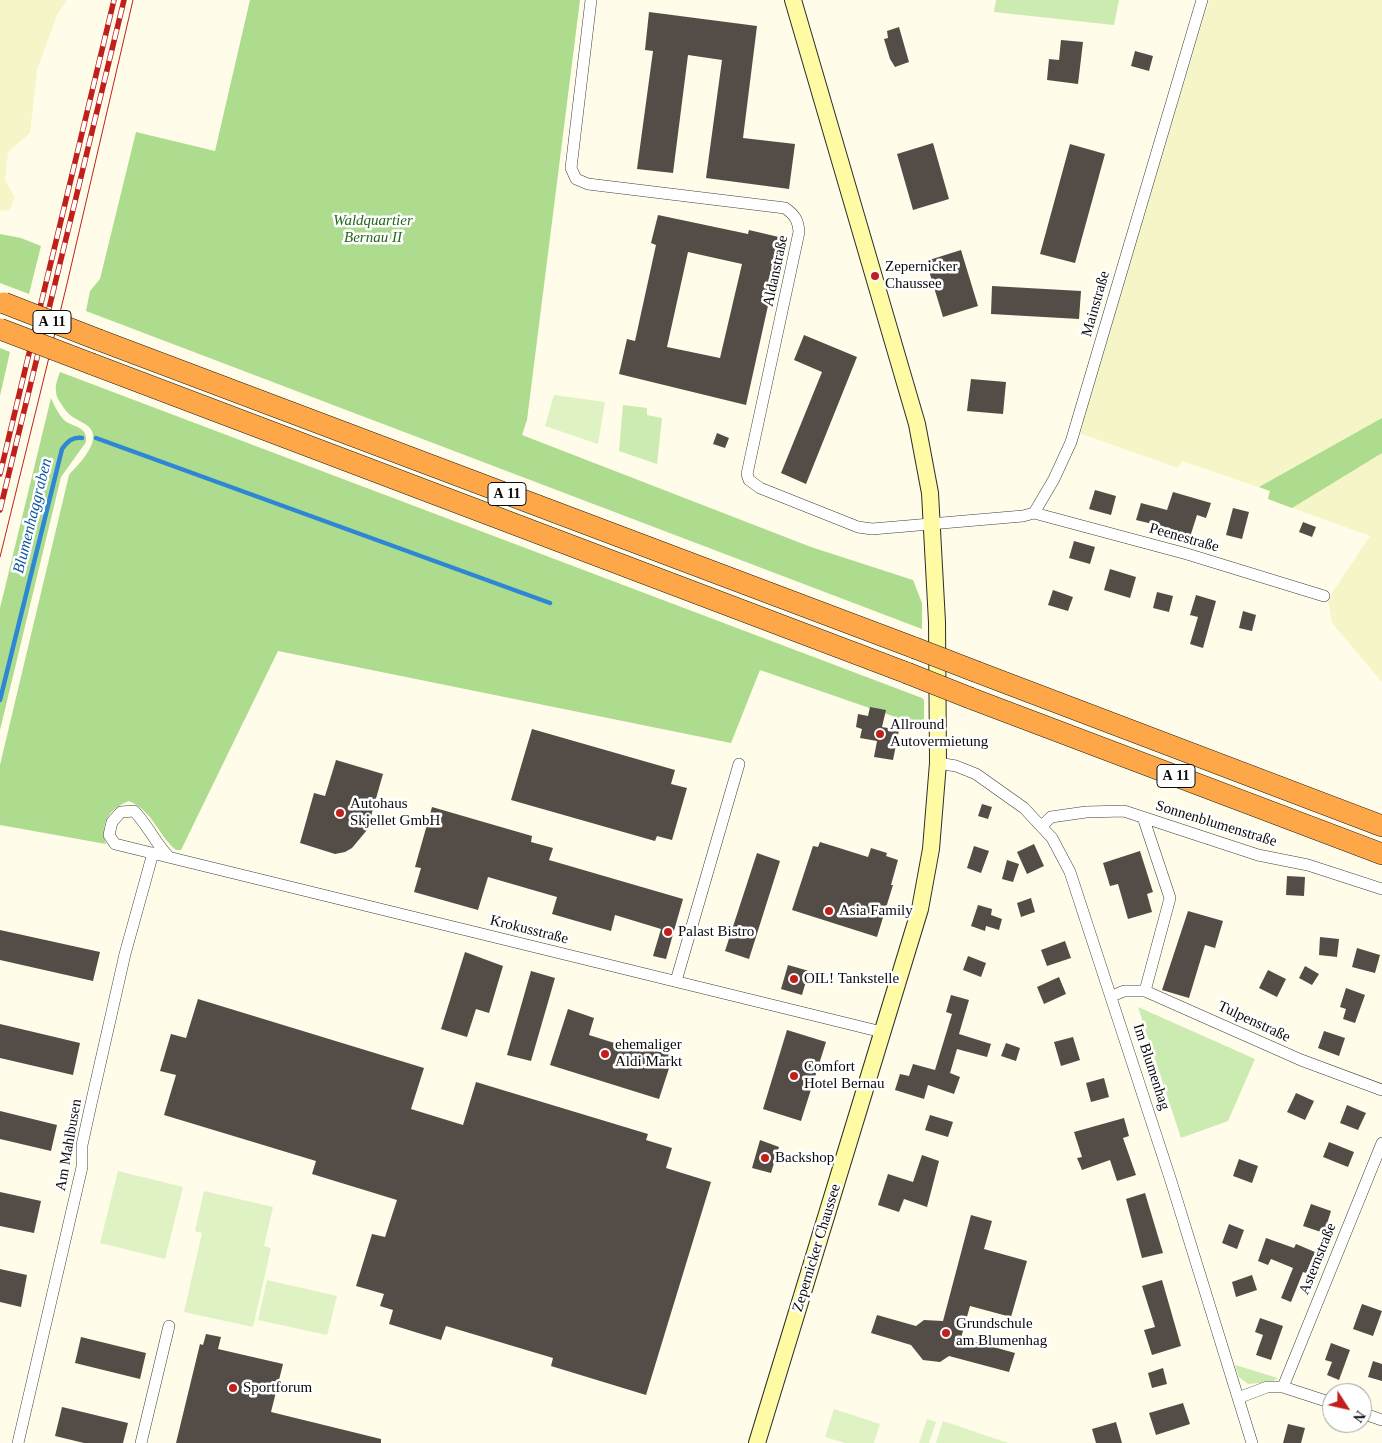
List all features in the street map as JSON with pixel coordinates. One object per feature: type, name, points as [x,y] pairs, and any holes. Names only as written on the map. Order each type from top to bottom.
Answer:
[{"type":"highway","name":"A 11","points":[[2,303],[1382,826]]},
{"type":"highway","name":"A 11","points":[[0,329],[1382,854]]},
{"type":"main road","name":"Zepernicker Chaussee","points":[[757,1443],[920,909],[931,849],[938,763],[937,622],[933,523],[917,424],[793,0]]},
{"type":"street","name":"Aldanstraße","points":[[591,0],[571,168],[576,179],[588,184],[785,208],[794,214],[799,222],[799,232],[789,282],[750,458],[748,474],[750,480],[760,488],[858,527],[872,529],[933,523]]},
{"type":"street","name":"Mainstraße","points":[[1034,513],[1054,479],[1071,442],[1202,0]]},
{"type":"street","points":[[933,523],[1023,516],[1034,513]]},
{"type":"street","name":"Peenestraße","points":[[1034,513],[1187,554],[1324,596]]},
{"type":"street","name":"Im Blumenhag","points":[[938,763],[956,766],[976,774],[1024,808],[1052,838],[1070,872],[1112,996],[1252,1443]]},
{"type":"street","points":[[676,981],[739,764]]},
{"type":"street","name":"Sonnenblumenstraße","points":[[1042,826],[1051,817],[1086,812],[1124,811],[1258,855],[1308,866],[1382,889]]},
{"type":"street","name":"Krokusstraße","points":[[169,857],[160,848],[144,822],[134,812],[121,812],[112,822],[109,835],[115,844],[882,1032]]},
{"type":"street","points":[[1143,817],[1170,898],[1145,991]]},
{"type":"street","name":"Am Mahlbusen","points":[[18,1443],[82,1168],[82,1144],[106,1038],[153,853]]},
{"type":"street","name":"Tulpenstraße","points":[[1112,996],[1124,992],[1145,991],[1301,1060],[1382,1090]]},
{"type":"street","name":"Asternstraße","points":[[1283,1387],[1382,1143]]},
{"type":"street","points":[[141,1443],[169,1326]]},
{"type":"street","points":[[1238,1398],[1267,1387],[1283,1387],[1322,1400]]},
{"type":"green space","points":[[0,0],[67,0],[57,15],[37,70],[30,133],[8,152],[5,180],[15,197],[9,211],[0,210]]},
{"type":"green space","name":"Waldquartier Bernau II","points":[[250,0],[580,0],[527,420],[522,435],[811,547],[913,580],[922,603],[922,629],[86,311],[90,291],[100,279],[136,132],[215,151]]},
{"type":"green space","points":[[996,0],[1119,0],[1114,25],[994,12]]},
{"type":"green space","points":[[1209,0],[1382,0],[1382,682],[1332,623],[1328,599],[1370,536],[1268,499],[1270,491],[1182,461],[1178,468],[1079,433]]},
{"type":"green space","points":[[0,234],[21,238],[41,246],[29,294],[0,283]]},
{"type":"green space","points":[[0,348],[10,352],[0,396]]},
{"type":"green space","points":[[60,372],[922,698],[924,700],[924,727],[760,670],[731,743],[278,651],[181,850],[176,850],[150,817],[129,801],[116,808],[108,817],[104,829],[106,844],[0,825],[0,765],[69,475],[89,450],[93,436],[91,429],[69,414],[59,400],[56,389]]},
{"type":"green space","points":[[554,395],[605,402],[598,444],[545,426]]},
{"type":"green space","points":[[51,398],[63,419],[85,432],[86,442],[61,477],[0,730],[0,608]]},
{"type":"green space","points":[[623,405],[647,408],[647,415],[662,418],[657,464],[619,451]]},
{"type":"green space","points":[[1382,418],[1382,453],[1292,508],[1268,499],[1270,491],[1259,487]]},
{"type":"green space","points":[[1138,1007],[1255,1059],[1228,1121],[1181,1138]]},
{"type":"green space","points":[[118,1171],[183,1187],[165,1259],[100,1243]]},
{"type":"green space","points":[[204,1191],[273,1207],[264,1246],[271,1248],[253,1327],[184,1312],[202,1233],[195,1231]]},
{"type":"green space","points":[[267,1280],[337,1296],[327,1335],[258,1320]]},
{"type":"green space","points":[[1235,1365],[1278,1378],[1272,1382],[1248,1384],[1239,1377]]},
{"type":"green space","points":[[834,1409],[880,1424],[874,1443],[845,1443],[825,1437]]},
{"type":"green space","points":[[927,1419],[936,1422],[929,1443],[919,1443]]},
{"type":"green space","points":[[943,1421],[1008,1443],[936,1443]]},
{"type":"building","points":[[649,12],[757,26],[743,138],[795,144],[789,189],[706,178],[722,60],[688,55],[673,173],[637,169],[653,51],[645,50]]},
{"type":"building","points":[[899,27],[909,62],[895,67],[890,59],[884,39],[888,38],[887,31]]},
{"type":"building","points":[[1061,40],[1083,42],[1078,84],[1047,80],[1049,59],[1059,60]]},
{"type":"building","points":[[1135,51],[1153,56],[1149,71],[1131,66]]},
{"type":"building","points":[[933,143],[949,199],[913,210],[897,154]]},
{"type":"building","points":[[1070,144],[1105,154],[1075,263],[1040,254]]},
{"type":"building","points":[[658,215],[748,234],[749,230],[783,238],[746,405],[619,374],[627,339],[635,341],[656,245],[651,243]],"holes":[[[688,252],[742,264],[720,358],[667,347]]]},
{"type":"building","points":[[961,250],[978,306],[943,317],[926,261]]},
{"type":"building","points":[[992,286],[1081,291],[1079,319],[991,314]]},
{"type":"building","points":[[804,335],[857,357],[806,484],[781,473],[822,372],[794,360]]},
{"type":"building","points":[[971,379],[1006,382],[1003,414],[967,411]]},
{"type":"building","points":[[717,433],[729,438],[725,448],[713,444]]},
{"type":"building","points":[[1095,490],[1116,496],[1111,515],[1089,509]]},
{"type":"building","points":[[1173,492],[1211,503],[1206,518],[1197,515],[1190,537],[1168,530],[1169,528],[1136,520],[1141,503],[1167,510]]},
{"type":"building","points":[[1233,508],[1249,512],[1242,539],[1226,535]]},
{"type":"building","points":[[1303,522],[1316,527],[1312,537],[1299,532]]},
{"type":"building","points":[[1074,541],[1095,547],[1090,564],[1069,558]]},
{"type":"building","points":[[1110,569],[1136,577],[1130,598],[1104,590]]},
{"type":"building","points":[[1053,590],[1073,597],[1068,611],[1048,605]]},
{"type":"building","points":[[1157,592],[1173,596],[1169,612],[1153,608]]},
{"type":"building","points":[[1196,595],[1216,601],[1203,648],[1190,644],[1198,617],[1190,615]]},
{"type":"building","points":[[1243,611],[1256,615],[1252,631],[1239,628]]},
{"type":"building","name":"Allround Autovermietung","points":[[870,707],[886,710],[882,727],[899,730],[893,760],[874,757],[877,741],[860,738],[862,729],[856,727],[858,714],[868,716]]},
{"type":"building","points":[[532,729],[675,770],[671,784],[687,788],[672,840],[657,836],[655,841],[511,800]]},
{"type":"building","name":"Autohaus Skjellet GmbH","points":[[336,760],[383,774],[367,830],[352,848],[335,854],[300,843],[314,793],[325,796]]},
{"type":"building","points":[[982,804],[992,807],[988,819],[978,816]]},
{"type":"building","points":[[432,807],[532,836],[531,842],[553,848],[549,860],[683,899],[666,959],[653,956],[661,929],[615,915],[611,931],[552,914],[557,897],[488,877],[478,910],[414,892],[421,868],[415,867]]},
{"type":"building","points":[[820,842],[868,857],[871,848],[887,853],[886,856],[898,860],[891,885],[893,885],[877,937],[792,910],[813,846],[818,847]]},
{"type":"building","points":[[1034,844],[1044,866],[1027,874],[1017,852]]},
{"type":"building","points":[[974,846],[989,851],[981,873],[967,868]]},
{"type":"building","points":[[1140,851],[1153,892],[1147,894],[1152,912],[1128,919],[1118,884],[1110,886],[1103,863]]},
{"type":"building","points":[[757,853],[780,861],[749,959],[725,951]]},
{"type":"building","points":[[1007,860],[1019,864],[1013,882],[1002,879]]},
{"type":"building","points":[[1287,876],[1305,877],[1304,896],[1286,895]]},
{"type":"building","points":[[1031,898],[1035,912],[1021,917],[1017,903]]},
{"type":"building","points":[[978,905],[992,909],[991,915],[1002,919],[999,930],[986,926],[985,931],[971,926]]},
{"type":"building","points":[[1188,911],[1223,921],[1215,948],[1205,945],[1189,998],[1162,990]]},
{"type":"building","points":[[0,930],[100,952],[93,981],[0,960]]},
{"type":"building","points":[[1320,937],[1339,939],[1337,957],[1319,955]]},
{"type":"building","points":[[1065,941],[1071,958],[1047,966],[1041,950]]},
{"type":"building","points":[[1357,948],[1380,955],[1375,973],[1352,967]]},
{"type":"building","points":[[465,952],[503,966],[489,1013],[476,1009],[467,1037],[441,1029]]},
{"type":"building","points":[[968,956],[986,963],[981,977],[963,970]]},
{"type":"building","points":[[788,965],[809,971],[802,995],[781,989]]},
{"type":"building","points":[[1305,966],[1319,974],[1312,985],[1299,978]]},
{"type":"building","points":[[1268,970],[1286,979],[1277,997],[1259,988]]},
{"type":"building","points":[[531,971],[555,978],[531,1061],[507,1055]]},
{"type":"building","points":[[1059,977],[1066,994],[1044,1004],[1037,987]]},
{"type":"building","points":[[1346,988],[1365,995],[1355,1023],[1343,1019],[1346,1009],[1340,1007]]},
{"type":"building","points":[[951,995],[969,1000],[959,1034],[991,1044],[987,1057],[957,1049],[950,1073],[960,1077],[954,1094],[928,1085],[924,1099],[895,1090],[900,1074],[909,1076],[913,1064],[935,1070],[952,1014],[946,1012]]},
{"type":"building","points":[[198,999],[424,1068],[411,1109],[463,1125],[476,1082],[648,1134],[646,1140],[672,1148],[666,1168],[711,1182],[646,1395],[551,1366],[553,1358],[446,1326],[441,1340],[389,1324],[393,1310],[380,1306],[384,1294],[356,1286],[372,1234],[385,1237],[397,1200],[312,1174],[316,1161],[164,1115],[176,1075],[160,1071],[171,1034],[186,1038]]},
{"type":"building","name":"ehemaliger Aldi Markt","points":[[568,1009],[594,1018],[589,1035],[643,1052],[645,1047],[673,1056],[659,1099],[550,1065]]},
{"type":"building","points":[[0,1024],[80,1043],[73,1075],[0,1058]]},
{"type":"building","points":[[787,1030],[826,1042],[801,1121],[763,1109]]},
{"type":"building","points":[[1324,1031],[1345,1038],[1339,1056],[1318,1048]]},
{"type":"building","points":[[1073,1037],[1080,1060],[1061,1066],[1054,1042]]},
{"type":"building","points":[[1006,1043],[1020,1048],[1016,1061],[1001,1056]]},
{"type":"building","points":[[1104,1078],[1109,1097],[1091,1102],[1086,1083]]},
{"type":"building","points":[[1296,1093],[1314,1101],[1305,1120],[1287,1112]]},
{"type":"building","points":[[1347,1105],[1366,1113],[1358,1130],[1340,1123]]},
{"type":"building","points":[[0,1111],[57,1125],[51,1151],[0,1139]]},
{"type":"building","points":[[930,1115],[953,1122],[948,1137],[925,1130]]},
{"type":"building","points":[[1124,1118],[1129,1136],[1123,1138],[1136,1175],[1117,1181],[1110,1160],[1082,1170],[1077,1158],[1082,1157],[1074,1132]]},
{"type":"building","name":"Backshop","points":[[760,1140],[779,1147],[771,1173],[752,1168]]},
{"type":"building","points":[[1329,1142],[1354,1152],[1348,1167],[1323,1157]]},
{"type":"building","points":[[922,1155],[939,1161],[927,1207],[904,1199],[899,1212],[878,1205],[888,1174],[913,1182]]},
{"type":"building","points":[[1239,1159],[1258,1166],[1252,1183],[1233,1176]]},
{"type":"building","points":[[0,1192],[41,1201],[34,1233],[0,1226]]},
{"type":"building","points":[[1145,1193],[1163,1253],[1142,1258],[1126,1199]]},
{"type":"building","points":[[1311,1204],[1331,1211],[1324,1233],[1303,1226]]},
{"type":"building","points":[[971,1215],[992,1221],[984,1249],[1027,1261],[1011,1317],[970,1306],[961,1338],[1015,1353],[1009,1372],[949,1356],[940,1362],[923,1360],[911,1345],[871,1333],[877,1315],[916,1326],[924,1320],[943,1321]]},
{"type":"building","points":[[1229,1224],[1244,1230],[1237,1249],[1222,1243]]},
{"type":"building","points":[[1266,1238],[1294,1248],[1296,1244],[1315,1252],[1306,1273],[1303,1272],[1291,1302],[1281,1298],[1293,1268],[1271,1259],[1268,1265],[1258,1261]]},
{"type":"building","points":[[0,1269],[27,1275],[21,1307],[0,1302]]},
{"type":"building","points":[[1252,1275],[1257,1290],[1236,1297],[1232,1282]]},
{"type":"building","points":[[1162,1280],[1181,1346],[1152,1355],[1144,1330],[1155,1327],[1142,1286]]},
{"type":"building","points":[[1362,1304],[1382,1311],[1373,1336],[1353,1329]]},
{"type":"building","points":[[1260,1318],[1283,1326],[1271,1360],[1256,1355],[1263,1335],[1255,1332]]},
{"type":"building","name":"Sportforum","points":[[206,1334],[221,1337],[218,1349],[283,1364],[271,1412],[381,1439],[381,1443],[176,1443],[200,1344],[203,1345]]},
{"type":"building","points":[[81,1337],[146,1353],[140,1379],[75,1363]]},
{"type":"building","points":[[1331,1343],[1350,1350],[1339,1380],[1327,1375],[1332,1362],[1325,1360]]},
{"type":"building","points":[[1373,1361],[1382,1364],[1382,1381],[1368,1377]]},
{"type":"building","points":[[1163,1368],[1167,1384],[1152,1388],[1148,1373]]},
{"type":"building","points":[[1183,1403],[1190,1424],[1156,1435],[1149,1413]]},
{"type":"building","points":[[62,1407],[128,1423],[123,1443],[84,1443],[55,1436]]},
{"type":"building","points":[[1116,1422],[1122,1443],[1096,1443],[1092,1429]]},
{"type":"building","points":[[1288,1424],[1305,1428],[1301,1443],[1283,1443]]},
{"type":"waterway","name":"Blumenhaggraben","points":[[0,700],[62,449],[70,440],[82,438]]},
{"type":"waterway","points":[[96,438],[550,603]]},
{"type":"tram line","points":[[0,557],[66,288],[133,0]]},
{"type":"railway","points":[[0,474],[114,0]]},
{"type":"railway","points":[[0,510],[124,0]]},
{"type":"place","name":"Zepernicker Chaussee","points":[[875,276]]},
{"type":"place","name":"Allround Autovermietung","points":[[880,734]]},
{"type":"place","name":"Autohaus Skjellet GmbH","points":[[340,813]]},
{"type":"place","name":"Asia Family","points":[[829,911]]},
{"type":"place","name":"Palast Bistro","points":[[668,932]]},
{"type":"place","name":"OIL! Tankstelle","points":[[794,979]]},
{"type":"place","name":"ehemaliger Aldi Markt","points":[[605,1054]]},
{"type":"place","name":"Comfort Hotel Bernau","points":[[794,1076]]},
{"type":"place","name":"Backshop","points":[[765,1158]]},
{"type":"place","name":"Grundschule am Blumenhag","points":[[946,1333]]},
{"type":"place","name":"Sportforum","points":[[233,1388]]}]
